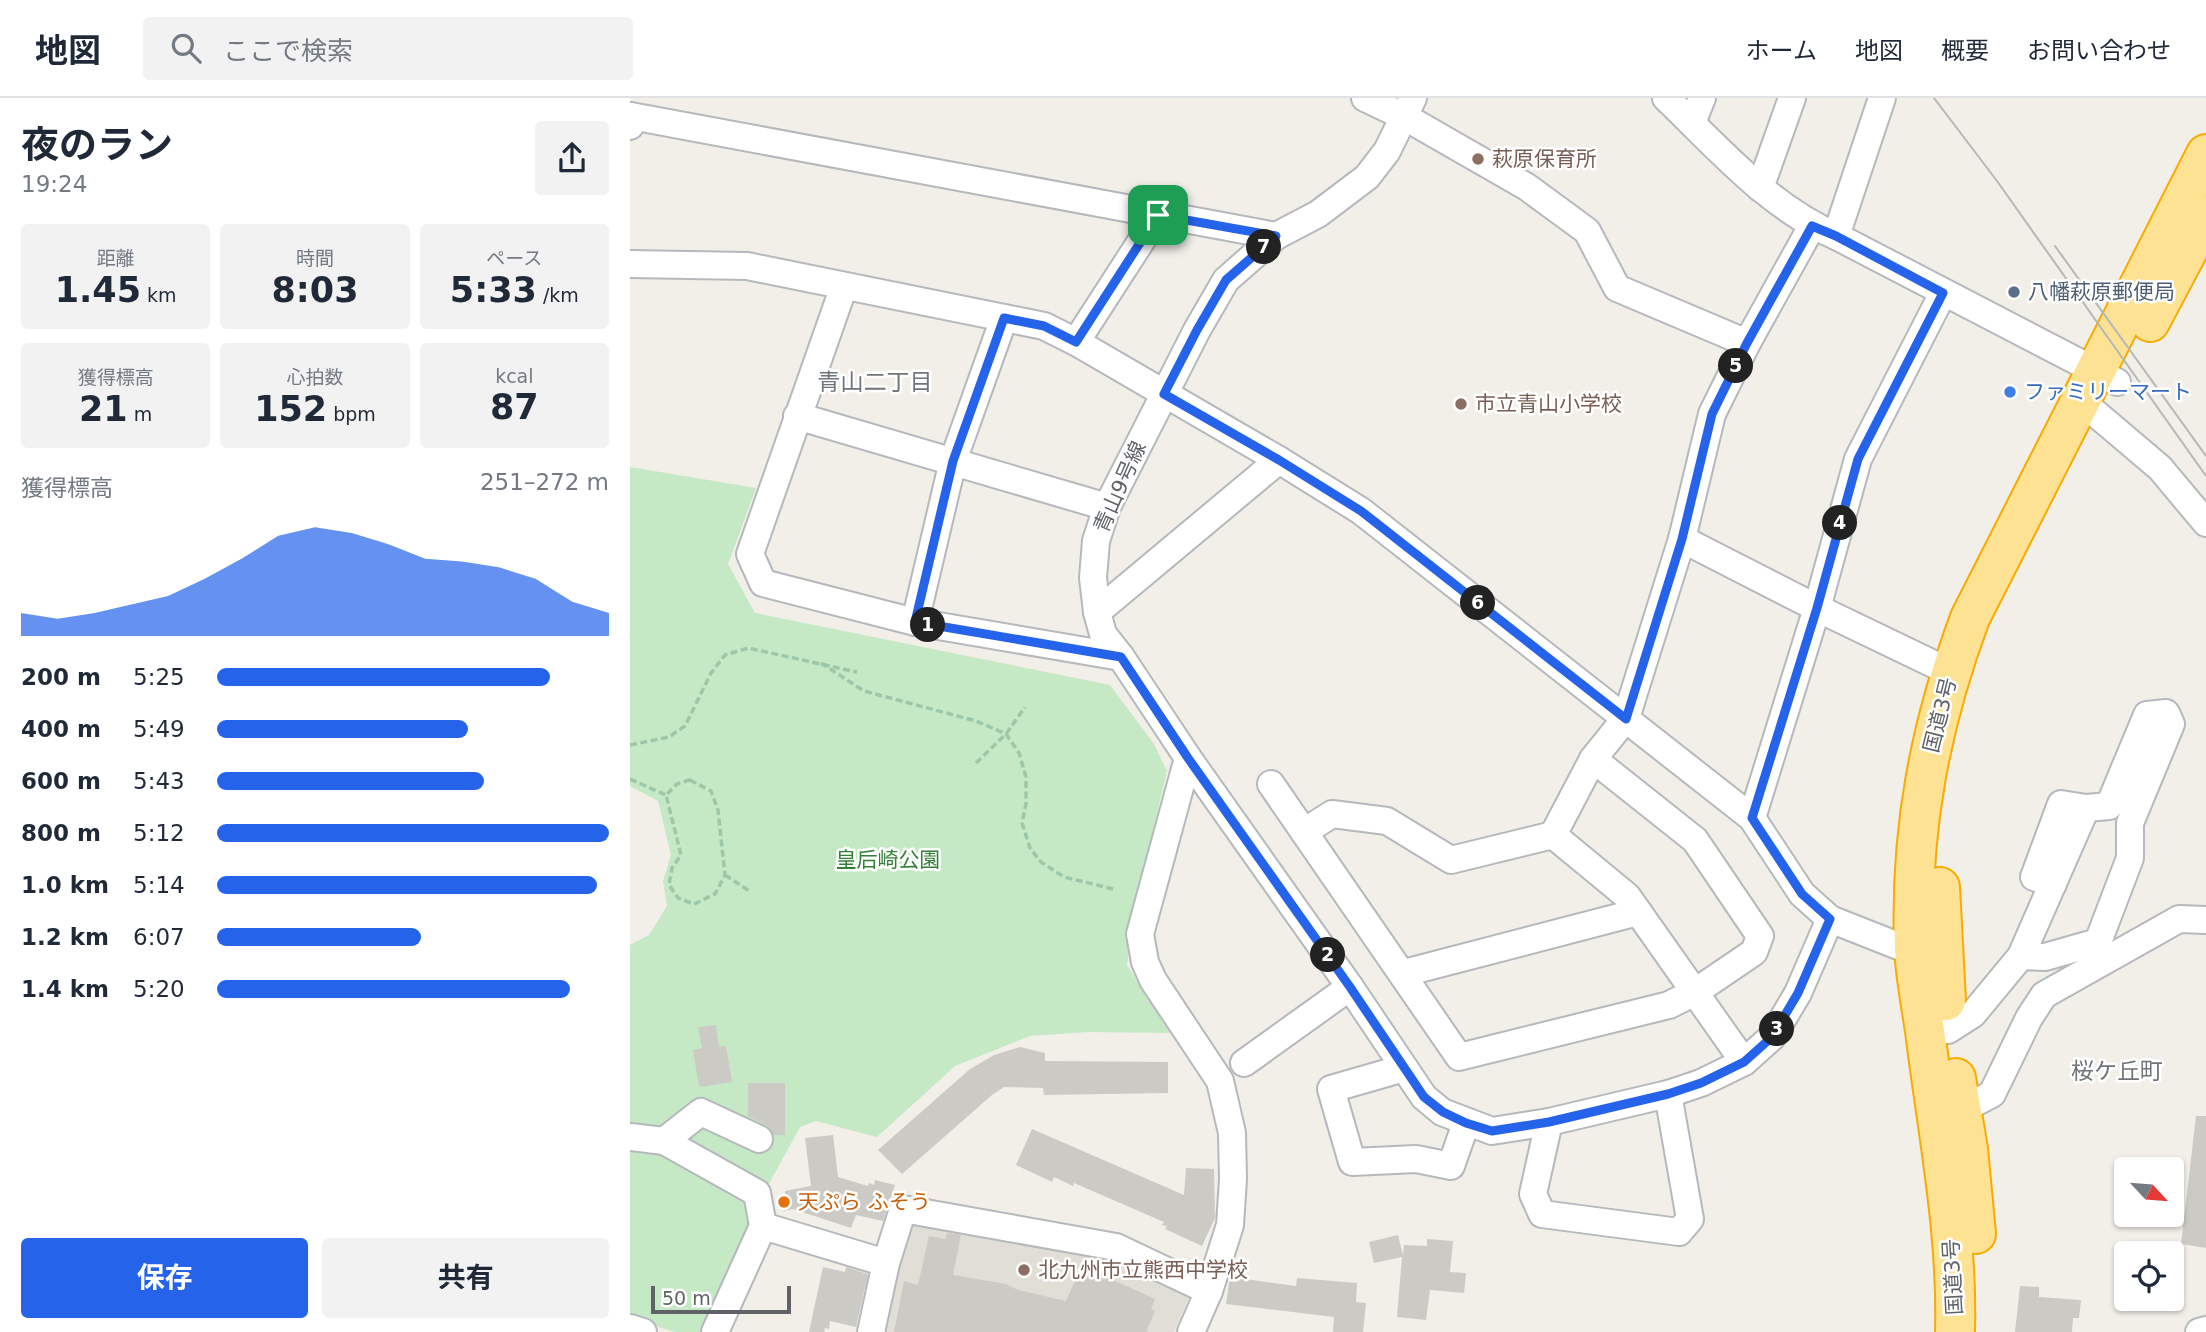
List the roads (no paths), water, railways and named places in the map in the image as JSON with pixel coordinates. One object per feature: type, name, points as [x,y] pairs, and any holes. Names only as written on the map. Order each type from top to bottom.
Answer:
[{"type":"highway","name":"国道3号","points":[[1955,1332],[1954,1262],[1928,947],[1940,886],[1942,825],[1951,762],[1966,701],[1990,635],[2206,154]]},
{"type":"highway","name":"国道3号","points":[[1978,1332],[1976,1227],[1968,1149],[1948,1030],[1915,883],[1922,796],[1936,720],[1970,618],[2099,392],[2194,266],[2206,216]]},
{"type":"street","points":[[1365,98],[1409,107],[1527,187],[1587,232],[1617,288],[1747,343]]},
{"type":"street","points":[[1666,98],[1760,188],[1824,231],[1943,293],[2099,392],[2206,523]]},
{"type":"street","points":[[1692,124],[1702,98]]},
{"type":"street","points":[[1760,188],[1792,98]]},
{"type":"street","points":[[1304,832],[1332,814],[1387,821],[1451,860],[1553,835],[1593,759],[1626,719],[1682,539],[1712,414],[1747,343],[1824,231],[1882,98]]},
{"type":"street","name":"青山9号線","points":[[1409,107],[1387,151],[1367,177],[1318,214],[1276,236],[1226,280],[1197,330],[1107,506],[1096,541],[1093,578],[1103,634],[1424,1097],[1443,1112],[1466,1123],[1492,1131],[1549,1122],[1668,1094],[1701,1083],[1744,1062],[1772,1037],[1798,993],[1830,919]]},
{"type":"street","points":[[630,119],[1276,236]]},
{"type":"street","points":[[1076,342],[1158,215]]},
{"type":"street","points":[[630,264],[747,265],[1044,326],[1076,342],[1361,511],[1752,818],[1802,894],[1830,919],[1901,947],[1928,947]]},
{"type":"street","points":[[844,286],[750,555],[763,583],[915,622],[1121,657]]},
{"type":"street","points":[[1752,818],[1817,608],[1858,459],[1943,293]]},
{"type":"street","points":[[915,622],[953,461],[1004,318]]},
{"type":"street","points":[[797,416],[1107,506]]},
{"type":"street","points":[[1097,612],[1279,460]]},
{"type":"street","points":[[1682,539],[1950,672]]},
{"type":"street","points":[[1948,1030],[1973,1014],[2021,956],[2053,884],[2034,877],[2061,804],[2109,806],[2147,715],[2166,713],[2171,724],[2130,823],[2130,858],[2098,942],[2045,957],[2021,956]]},
{"type":"street","points":[[1188,758],[1140,934],[1145,962],[1153,980],[1220,1081],[1232,1133],[1230,1225],[1209,1291],[1191,1332]]},
{"type":"street","points":[[1271,784],[1460,1056],[1668,1005],[1695,992],[1754,952],[1760,936],[1695,840],[1593,759]]},
{"type":"street","points":[[1553,835],[1627,896],[1744,1062]]},
{"type":"street","points":[[1404,973],[1638,912]]},
{"type":"street","points":[[1961,1110],[1992,1094],[2029,1018],[2044,995],[2179,919],[2206,920]]},
{"type":"street","points":[[1244,1063],[1350,987]]},
{"type":"street","points":[[1404,1068],[1331,1089],[1352,1161],[1416,1159],[1451,1166],[1466,1123]]},
{"type":"street","points":[[1549,1122],[1533,1194],[1542,1214],[1679,1232],[1690,1219],[1668,1094]]},
{"type":"street","points":[[664,1141],[701,1112],[760,1139]]},
{"type":"street","points":[[630,1138],[664,1141],[757,1193],[763,1226],[715,1332]]},
{"type":"street","points":[[871,1332],[886,1263],[903,1209],[1116,1247],[1209,1291]]},
{"type":"street","points":[[763,1226],[886,1263]]},
{"type":"street","points":[[630,1328],[643,1332]]},
{"type":"street","points":[[2199,1332],[2206,1330]]},
{"type":"tram line","points":[[1934,98],[1997,181],[2206,476]]},
{"type":"tram line","points":[[2055,246],[2206,456]]},
{"type":"place","name":"萩原保育所","points":[[1478,159]]},
{"type":"place","name":"八幡萩原郵便局","points":[[2014,292]]},
{"type":"place","name":"ファミリーマート","points":[[2010,392]]},
{"type":"place","name":"市立青山小学校","points":[[1461,404]]},
{"type":"place","name":"天ぷら ふそう","points":[[784,1202]]},
{"type":"place","name":"北九州市立熊西中学校","points":[[1024,1270]]},
{"type":"district","name":"青山二丁目","points":[[875,382]]},
{"type":"district","name":"桜ケ丘町","points":[[2117,1071]]},
{"type":"park label","name":"皇后崎公園","points":[[888,860]]}]
